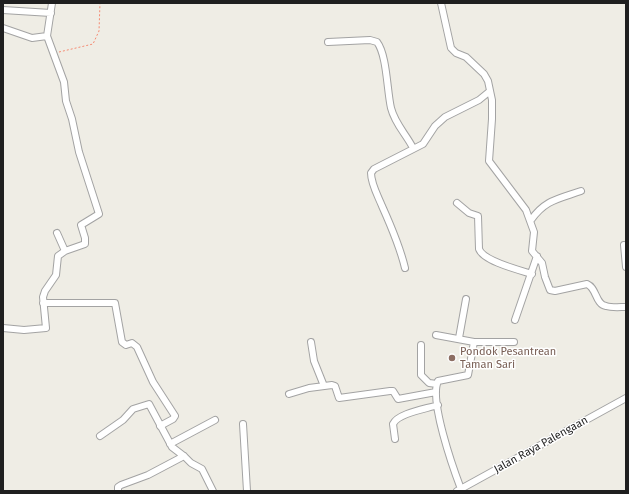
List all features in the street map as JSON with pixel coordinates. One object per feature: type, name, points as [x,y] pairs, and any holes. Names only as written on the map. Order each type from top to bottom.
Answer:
[{"type":"street","points":[[3,328],[24,330],[45,328],[45,291],[56,275],[58,256],[65,251],[85,244],[85,238],[80,225],[99,214],[78,152],[72,119],[66,101],[64,82],[47,36],[52,3]]},
{"type":"street","points":[[441,3],[451,48],[456,54],[466,57],[484,74],[488,81],[492,119],[489,161],[526,210],[534,232],[532,251],[542,263],[546,283],[552,291],[587,284],[593,288],[601,304],[605,306],[626,307]]},
{"type":"street","points":[[3,10],[51,12]]},
{"type":"street","points":[[3,28],[32,38],[47,36]]},
{"type":"street","points":[[328,42],[370,40],[377,42],[382,51],[391,107],[396,121],[413,148]]},
{"type":"street","points":[[405,268],[398,243],[390,229],[371,173],[374,169],[423,144],[435,126],[445,117],[479,100],[490,91]]},
{"type":"street","points":[[530,220],[547,203],[581,191]]},
{"type":"street","points":[[457,203],[469,213],[478,216],[480,253],[494,262],[532,274]]},
{"type":"street","points":[[57,233],[65,251]]},
{"type":"street","points":[[624,245],[626,267]]},
{"type":"street","points":[[515,320],[537,256]]},
{"type":"street","points":[[459,338],[466,299]]},
{"type":"street","points":[[44,303],[115,303],[122,342],[126,345],[132,343],[137,347],[153,382],[175,416],[173,419],[160,426]]},
{"type":"street","points":[[436,335],[459,338],[474,342],[514,342]]},
{"type":"street","points":[[310,342],[314,361],[324,386]]},
{"type":"street","points":[[462,489],[446,442],[436,392],[438,381],[468,376],[474,342]]},
{"type":"street","points":[[421,345],[421,375],[429,382],[437,384]]},
{"type":"street","points":[[289,394],[309,388],[324,386],[335,386],[339,398],[390,391],[394,392],[398,399],[436,392]]},
{"type":"street","name":"Jalan Raya Palengaan","points":[[462,489],[626,398]]},
{"type":"street","points":[[100,436],[123,420],[133,409],[148,404],[170,444],[191,463],[202,468],[213,491]]},
{"type":"street","points":[[395,439],[393,424],[395,420],[405,415],[438,405]]},
{"type":"street","points":[[170,444],[215,420]]},
{"type":"street","points":[[243,424],[247,491]]},
{"type":"street","points":[[118,491],[118,487],[121,485],[148,475],[184,456]]},
{"type":"path","points":[[53,54],[93,44],[99,31],[100,3]]},
{"type":"place","name":"Pondok Pesantrean Taman Sari","points":[[452,358]]}]
